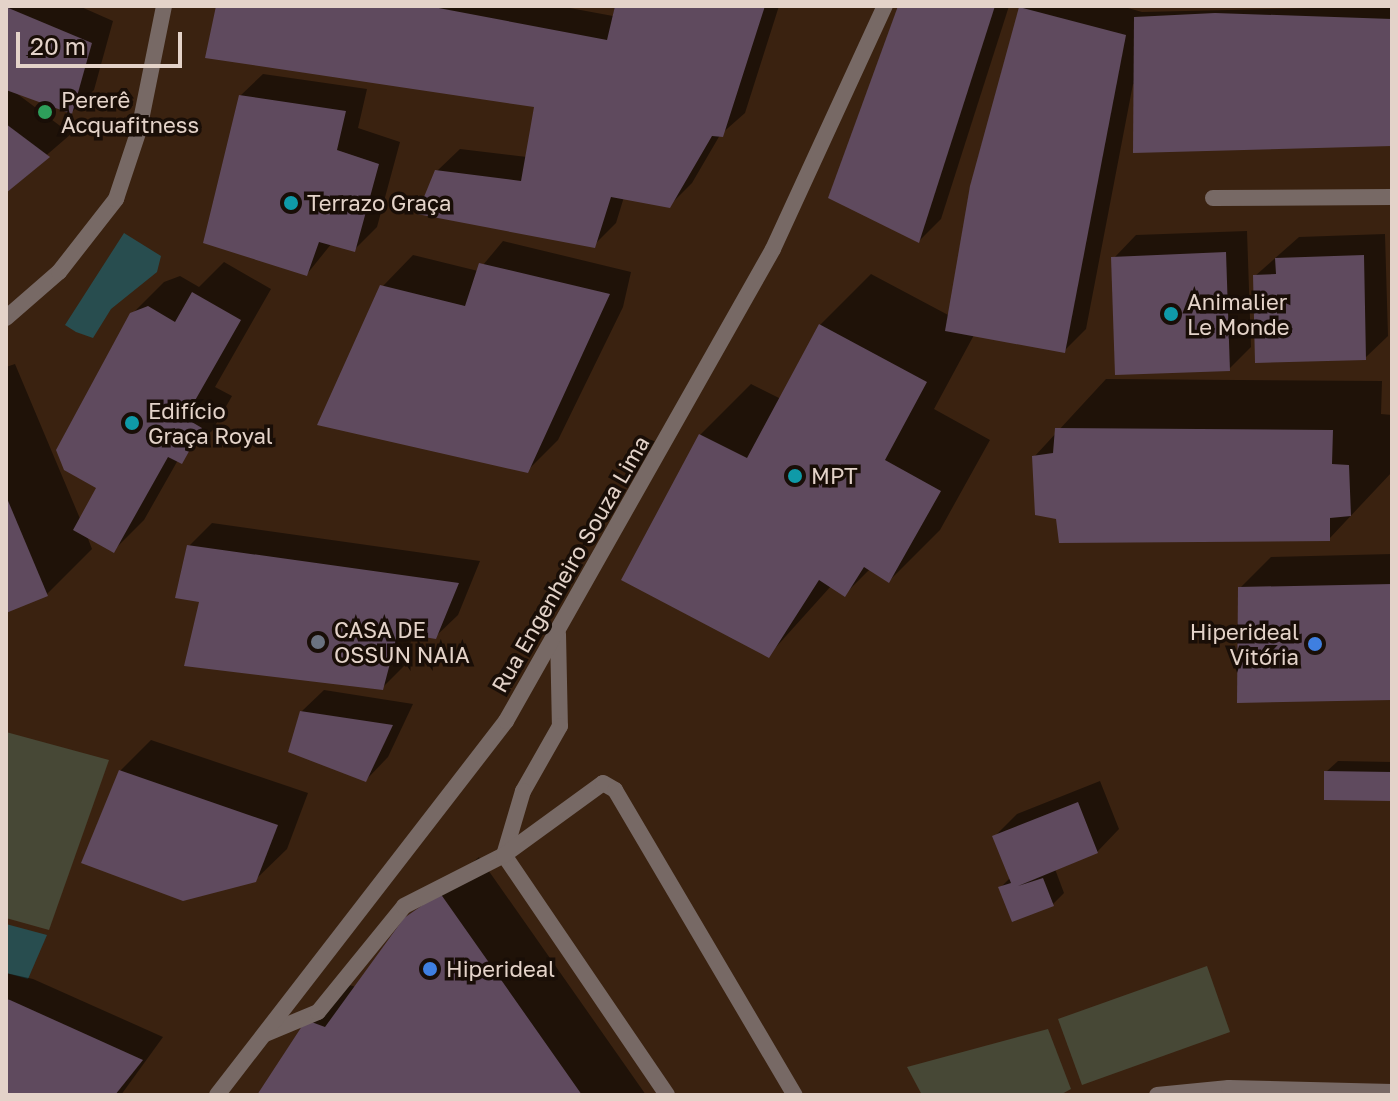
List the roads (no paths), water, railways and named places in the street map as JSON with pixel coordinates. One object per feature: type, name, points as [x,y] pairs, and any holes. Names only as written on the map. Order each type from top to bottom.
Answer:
[{"type":"street","points":[[6,318],[59,272],[116,199],[139,130],[164,6]]},
{"type":"street","name":"Rua Engenheiro Souza Lima","points":[[217,1095],[415,848],[506,721],[558,634],[773,249],[885,6]]},
{"type":"street","points":[[1213,198],[1392,197]]},
{"type":"street","points":[[504,855],[523,791],[560,726],[558,634]]},
{"type":"street","points":[[265,1034],[318,1012],[404,906],[504,855],[603,783],[615,790],[795,1095]]},
{"type":"street","points":[[504,855],[667,1095]]},
{"type":"street","points":[[1157,1095],[1229,1088],[1392,1092]]},
{"type":"water","points":[[124,233],[161,256],[157,272],[111,309],[93,338],[76,332],[65,325]]},
{"type":"water","points":[[6,924],[47,935],[28,979],[6,973]]},
{"type":"place","name":"Pererê Acquafitness","points":[[45,112]]},
{"type":"place","name":"Terrazo Graça","points":[[291,203]]},
{"type":"place","name":"Animalier Le Monde","points":[[1171,314]]},
{"type":"place","name":"Edifício Graça Royal","points":[[132,423]]},
{"type":"place","name":"MPT","points":[[795,476]]},
{"type":"place","name":"CASA DE OSSUN NAIA","points":[[318,642]]},
{"type":"place","name":"Hiperideal Vitória","points":[[1315,644]]},
{"type":"place","name":"Hiperideal","points":[[430,969]]}]
